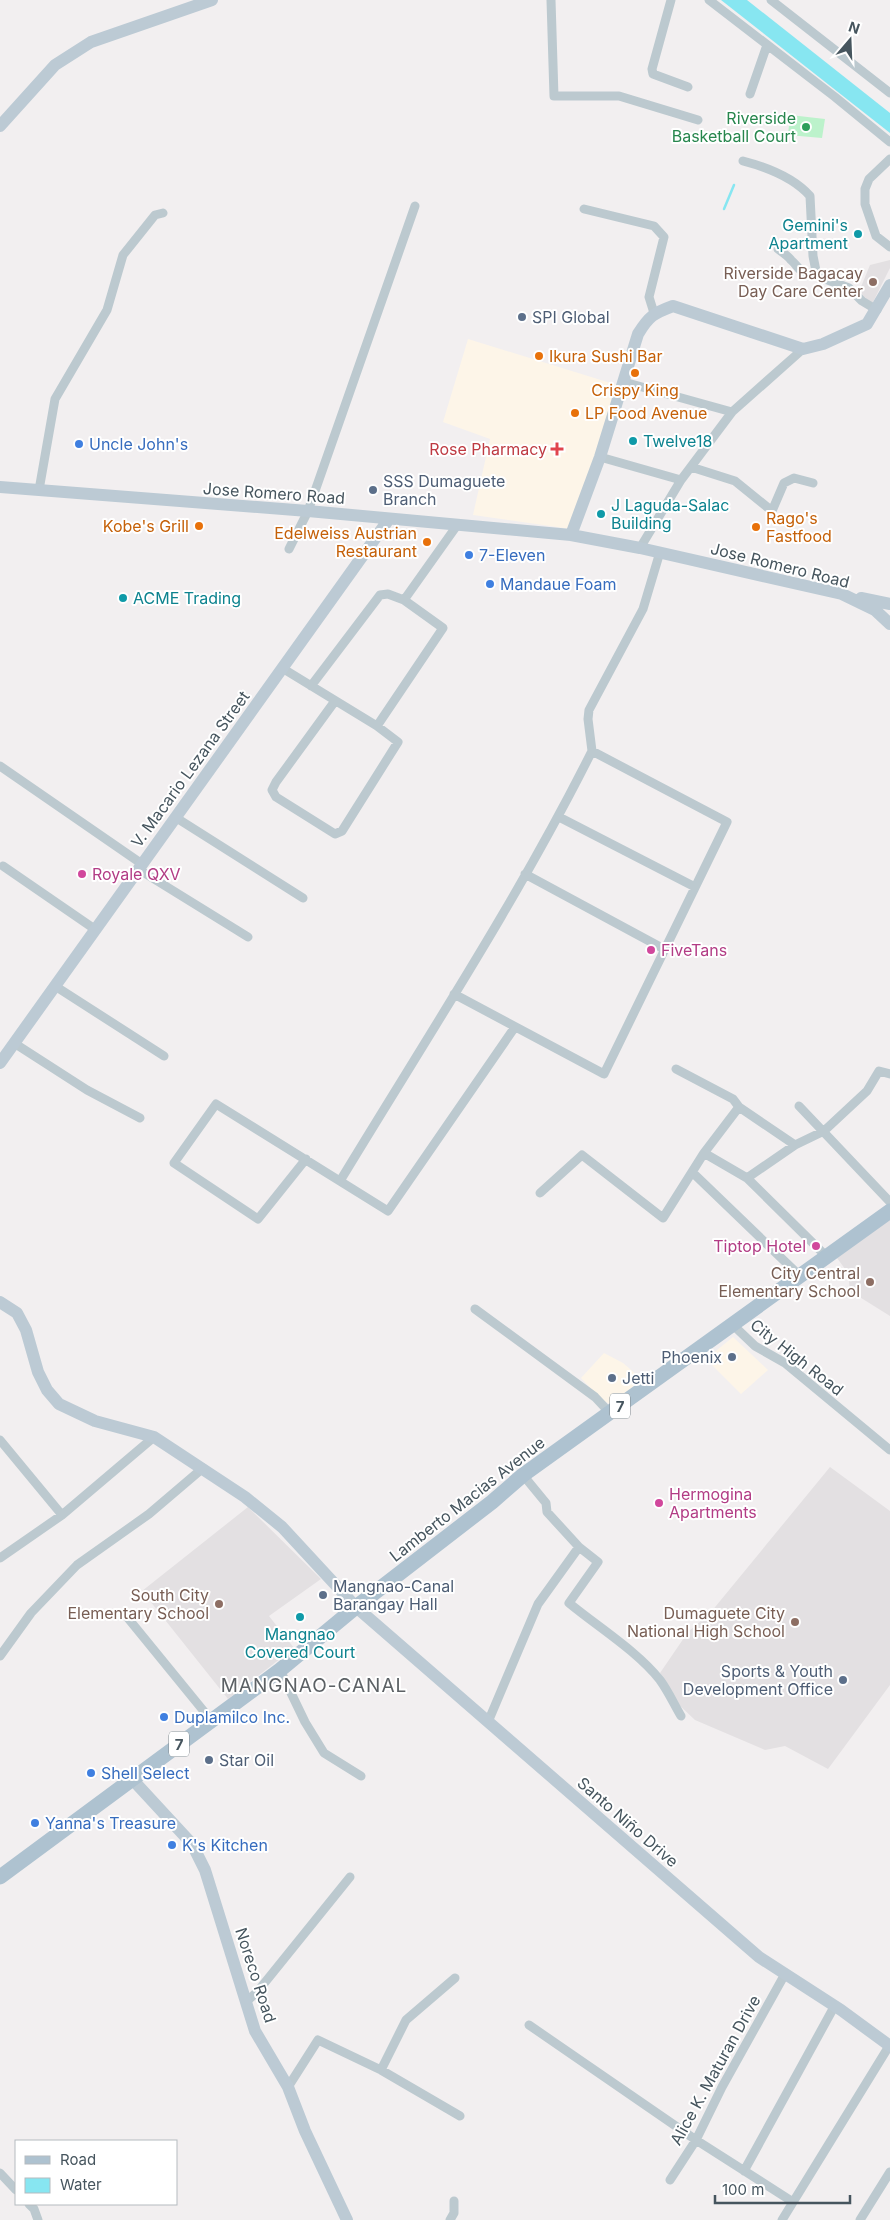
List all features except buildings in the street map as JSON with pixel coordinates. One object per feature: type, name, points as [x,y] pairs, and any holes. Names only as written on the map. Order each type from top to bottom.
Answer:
[{"type":"main road","name":"Lamberto Macias Avenue","points":[[0,1877],[280,1670],[356,1607],[492,1502],[523,1475],[890,1211]]},
{"type":"street","points":[[0,126],[54,65],[91,42],[212,0]]},
{"type":"street","points":[[551,0],[554,96],[619,96],[698,120]]},
{"type":"street","points":[[671,0],[652,69],[653,74],[688,86]]},
{"type":"street","points":[[709,0],[890,142]]},
{"type":"street","points":[[771,0],[890,94]]},
{"type":"street","points":[[750,94],[767,45]]},
{"type":"street","points":[[890,159],[869,179],[865,189],[865,204],[876,236],[890,247]]},
{"type":"street","points":[[743,161],[763,166],[804,189],[810,196],[813,256],[817,276],[849,288],[862,301],[877,310]]},
{"type":"street","points":[[289,549],[308,511],[415,206]]},
{"type":"street","points":[[584,209],[654,226],[664,236],[649,297],[654,312]]},
{"type":"street","points":[[39,490],[55,399],[108,310],[123,255],[155,215],[163,213]]},
{"type":"street","points":[[778,248],[792,261],[798,270],[803,273],[816,272]]},
{"type":"street","points":[[571,535],[600,456],[638,334],[654,312],[673,306],[803,348],[823,344],[868,324],[890,285]]},
{"type":"street","points":[[640,548],[681,480],[732,412],[803,348]]},
{"type":"street","points":[[624,382],[732,412]]},
{"type":"street","points":[[600,456],[681,480]]},
{"type":"street","points":[[691,467],[735,481],[772,512],[784,483],[794,478],[813,483]]},
{"type":"street","name":"Jose Romero Road","points":[[0,487],[308,511],[571,535],[660,552],[842,594],[875,610],[890,624]]},
{"type":"street","name":"V. Macario Lezana Street","points":[[0,1063],[388,519]]},
{"type":"street","points":[[404,600],[458,524]]},
{"type":"street","points":[[340,1182],[559,817],[592,751],[588,719],[589,710],[643,608],[660,552]]},
{"type":"street","points":[[311,686],[380,595],[388,594],[404,600],[443,628],[377,726]]},
{"type":"street","points":[[842,594],[890,604]]},
{"type":"street","points":[[282,668],[377,726],[398,742],[342,830],[335,834],[276,796],[272,790],[335,701]]},
{"type":"street","points":[[454,994],[604,1074],[728,822],[592,751]]},
{"type":"street","points":[[0,766],[140,867],[248,937]]},
{"type":"street","points":[[176,817],[303,898]]},
{"type":"street","points":[[559,817],[695,887]]},
{"type":"street","points":[[4,866],[96,930]]},
{"type":"street","points":[[525,874],[664,949]]},
{"type":"street","points":[[55,986],[164,1056]]},
{"type":"street","points":[[306,1159],[258,1219],[174,1163],[216,1104],[306,1159],[388,1211],[515,1027]]},
{"type":"street","points":[[14,1043],[87,1090],[140,1118]]},
{"type":"street","points":[[676,1069],[733,1099],[739,1107],[795,1145]]},
{"type":"street","points":[[747,1178],[795,1145],[824,1131],[866,1091],[880,1070],[890,1074]]},
{"type":"street","points":[[799,1106],[890,1202]]},
{"type":"street","points":[[540,1193],[582,1156],[663,1218],[704,1153],[739,1107]]},
{"type":"street","points":[[704,1153],[747,1178],[827,1257]]},
{"type":"street","points":[[692,1172],[800,1276]]},
{"type":"street","name":"Santo Niño Drive","points":[[0,1302],[17,1313],[26,1330],[43,1382],[59,1404],[95,1421],[154,1437],[246,1497],[282,1527],[356,1607],[759,1957],[890,2046]]},
{"type":"street","points":[[475,1309],[590,1393],[610,1413]]},
{"type":"street","name":"City High Road","points":[[733,1325],[755,1346],[785,1363],[890,1450]]},
{"type":"street","points":[[0,1558],[62,1515],[154,1437]]},
{"type":"street","points":[[0,1440],[62,1515]]},
{"type":"street","points":[[0,1656],[30,1613],[77,1565],[149,1514],[203,1468]]},
{"type":"street","points":[[523,1475],[546,1503],[547,1512],[579,1547],[598,1562],[569,1602],[599,1628],[629,1649],[660,1680],[681,1716]]},
{"type":"street","points":[[488,1722],[538,1604],[579,1547]]},
{"type":"street","points":[[127,1616],[211,1720]]},
{"type":"street","points":[[280,1670],[304,1722],[324,1753],[361,1776]]},
{"type":"street","name":"Noreco Road","points":[[132,1778],[192,1844],[205,1870],[255,2031],[288,2087],[304,2131],[348,2220]]},
{"type":"street","points":[[246,2002],[258,1991],[350,1877]]},
{"type":"street","name":"Alice K. Maturan Drive","points":[[670,2180],[696,2140],[722,2087],[785,1974]]},
{"type":"street","points":[[381,2070],[406,2020],[455,1978]]},
{"type":"street","points":[[744,2171],[834,2007]]},
{"type":"street","points":[[530,2025],[696,2140],[793,2202]]},
{"type":"street","points":[[288,2087],[318,2040],[381,2070],[460,2116]]},
{"type":"street","points":[[782,2220],[890,2046]]},
{"type":"street","points":[[860,2220],[890,2172]]},
{"type":"street","points":[[0,2173],[15,2189]]},
{"type":"street","points":[[450,2220],[454,2213],[454,2201]]},
{"type":"street","points":[[30,2205],[34,2209],[38,2220]]},
{"type":"shaded area","name":"Riverside Bagacay Day Care Center","points":[[890,260],[890,268],[872,304],[858,294],[870,265]]},
{"type":"shaded area","points":[[468,339],[617,385],[571,529],[473,515],[490,439],[443,422]]},
{"type":"shaded area","name":"City Central Elementary School","points":[[890,1218],[890,1316],[850,1291],[848,1273],[837,1258]]},
{"type":"shaded area","points":[[733,1337],[768,1370],[741,1394],[706,1359]]},
{"type":"shaded area","points":[[604,1353],[623,1363],[645,1382],[615,1407],[601,1399],[581,1378]]},
{"type":"shaded area","name":"Dumaguete City National High School","points":[[830,1467],[890,1511],[890,1685],[828,1769],[785,1746],[765,1750],[695,1720],[676,1702],[660,1673],[688,1632],[711,1612]]},
{"type":"shaded area","name":"South City Elementary School","points":[[248,1507],[321,1579],[269,1616],[294,1648],[228,1699],[142,1591]]},
{"type":"green space","name":"Riverside Basketball Court","points":[[790,115],[825,119],[822,138],[788,135]]},
{"type":"water","points":[[721,0],[747,0],[890,113],[890,133]]},
{"type":"waterway","points":[[724,209],[734,185]]},
{"type":"place","name":"Riverside Basketball Court","points":[[806,127]]},
{"type":"place","name":"Gemini's Apartment","points":[[858,234]]},
{"type":"place","name":"Riverside Bagacay Day Care Center","points":[[873,282]]},
{"type":"place","name":"SPI Global","points":[[522,317]]},
{"type":"place","name":"Ikura Sushi Bar","points":[[539,356]]},
{"type":"place","name":"Crispy King","points":[[635,373]]},
{"type":"place","name":"LP Food Avenue","points":[[575,413]]},
{"type":"place","name":"Twelve18","points":[[633,441]]},
{"type":"place","name":"Uncle John's","points":[[79,444]]},
{"type":"place","name":"Rose Pharmacy","points":[[557,449]]},
{"type":"place","name":"SSS Dumaguete Branch","points":[[373,490]]},
{"type":"place","name":"J Laguda-Salac Building","points":[[601,514]]},
{"type":"place","name":"Kobe's Grill","points":[[199,526]]},
{"type":"place","name":"Rago's Fastfood","points":[[756,527]]},
{"type":"place","name":"Edelweiss Austrian Restaurant","points":[[427,542]]},
{"type":"place","name":"7-Eleven","points":[[469,555]]},
{"type":"place","name":"Mandaue Foam","points":[[490,584]]},
{"type":"place","name":"ACME Trading","points":[[123,598]]},
{"type":"place","name":"Royale QXV","points":[[82,874]]},
{"type":"place","name":"FiveTans","points":[[651,950]]},
{"type":"place","name":"Tiptop Hotel","points":[[816,1246]]},
{"type":"place","name":"City Central Elementary School","points":[[870,1282]]},
{"type":"place","name":"Phoenix","points":[[732,1357]]},
{"type":"place","name":"Jetti","points":[[612,1378]]},
{"type":"place","name":"Hermogina Apartments","points":[[659,1503]]},
{"type":"place","name":"Mangnao-Canal Barangay Hall","points":[[323,1595]]},
{"type":"place","name":"South City Elementary School","points":[[219,1604]]},
{"type":"place","name":"Mangnao Covered Court","points":[[300,1617]]},
{"type":"place","name":"Dumaguete City National High School","points":[[795,1622]]},
{"type":"place","name":"Sports & Youth Development Office","points":[[843,1680]]},
{"type":"place","name":"Duplamilco Inc.","points":[[164,1717]]},
{"type":"place","name":"Star Oil","points":[[209,1760]]},
{"type":"place","name":"Shell Select","points":[[91,1773]]},
{"type":"place","name":"Yanna's Treasure","points":[[35,1823]]},
{"type":"place","name":"K's Kitchen","points":[[172,1845]]},
{"type":"district","name":"MANGNAO-CANAL","points":[[314,1685]]}]
